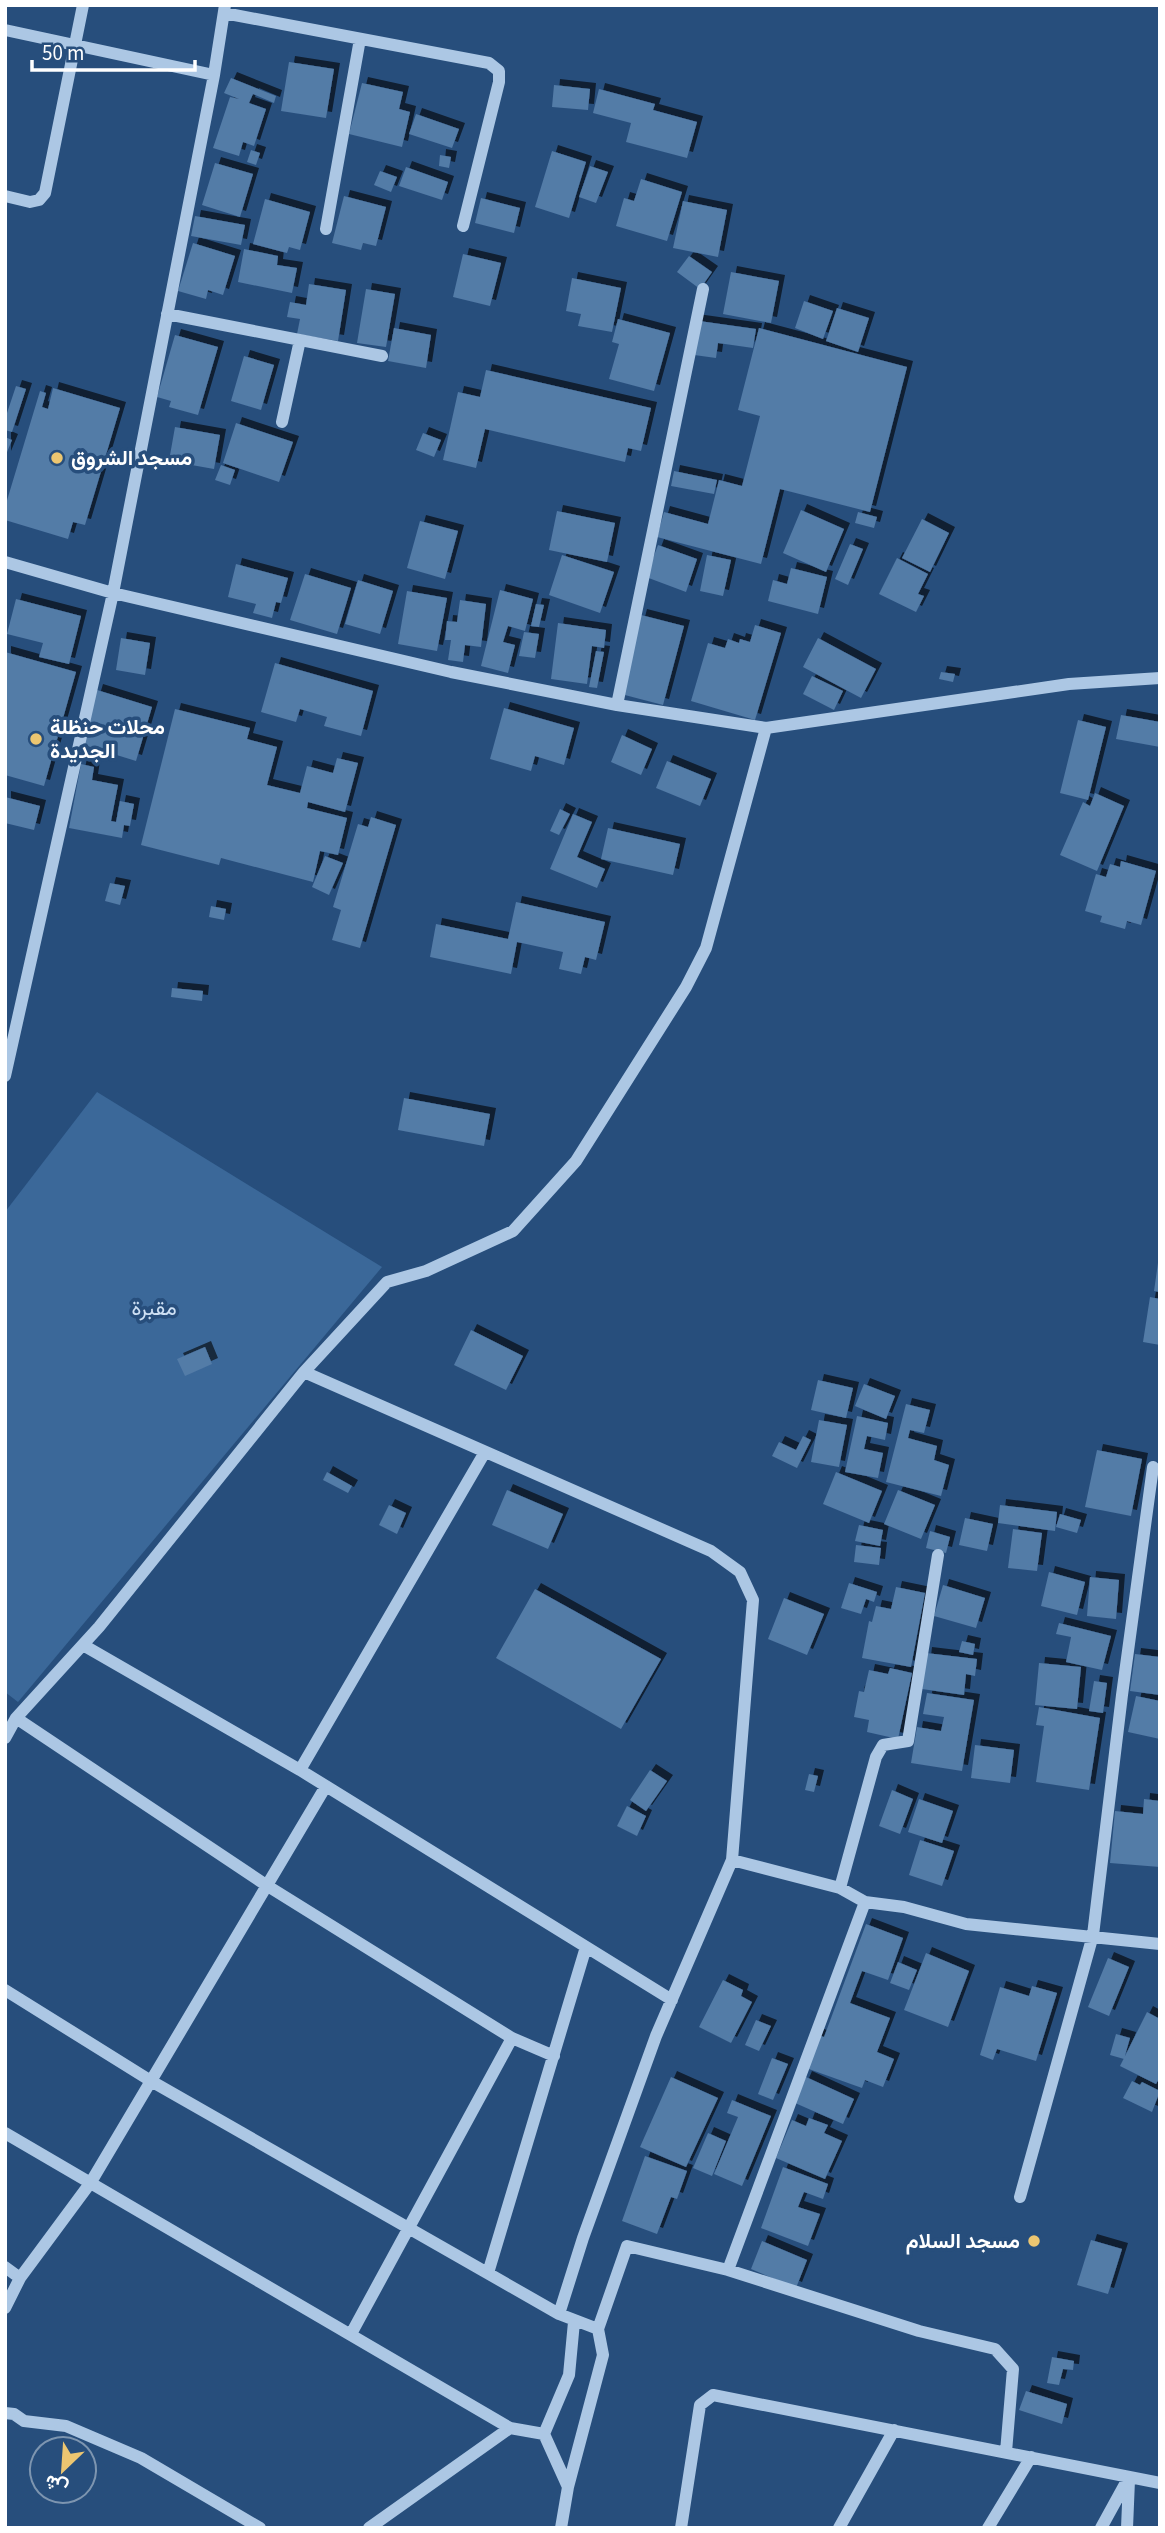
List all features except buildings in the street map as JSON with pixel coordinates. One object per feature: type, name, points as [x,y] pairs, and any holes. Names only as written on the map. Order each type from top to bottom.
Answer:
[{"type":"street","points":[[5,197],[30,202],[39,201],[44,193],[83,5]]},
{"type":"street","points":[[5,1076],[113,593],[214,75],[224,9],[360,39],[489,63],[499,71],[499,82],[463,226]]},
{"type":"street","points":[[5,30],[214,75]]},
{"type":"street","points":[[326,229],[360,39]]},
{"type":"street","points":[[617,705],[703,289]]},
{"type":"street","points":[[167,314],[382,356]]},
{"type":"street","points":[[282,422],[300,340]]},
{"type":"street","points":[[5,562],[113,593],[451,672],[617,705],[766,727],[1069,684],[1160,678]]},
{"type":"street","points":[[5,1738],[16,1718],[83,1645],[304,1372],[387,1282],[426,1271],[513,1231],[576,1161],[686,987],[706,948],[766,727]]},
{"type":"street","points":[[304,1372],[711,1551],[740,1572],[753,1600],[732,1860],[656,2036],[583,2238],[559,2314]]},
{"type":"street","points":[[300,1770],[485,1452]]},
{"type":"street","points":[[1020,2197],[1093,1935],[1153,1467]]},
{"type":"street","points":[[840,1888],[876,1757],[883,1745],[908,1741],[938,1555]]},
{"type":"street","points":[[83,1645],[300,1770],[671,2000]]},
{"type":"street","points":[[16,1718],[266,1885],[512,2038],[554,2056]]},
{"type":"street","points":[[5,2308],[20,2278],[91,2182],[326,1786]]},
{"type":"street","points":[[732,1860],[840,1888],[865,1902],[904,1907],[966,1924],[1160,1944]]},
{"type":"street","points":[[728,2270],[865,1902]]},
{"type":"street","points":[[488,2273],[586,1947]]},
{"type":"street","points":[[5,1990],[151,2081],[559,2314],[598,2329]]},
{"type":"street","points":[[351,2334],[512,2038]]},
{"type":"street","points":[[5,2133],[510,2428],[544,2434]]},
{"type":"street","points":[[561,2528],[568,2487],[603,2355],[598,2329],[626,2246],[728,2270],[919,2331],[995,2349],[1013,2369],[1006,2452]]},
{"type":"street","points":[[5,2267],[20,2278]]},
{"type":"street","points":[[568,2487],[544,2434],[569,2375],[575,2322]]},
{"type":"street","points":[[681,2528],[700,2405],[713,2395],[1160,2483]]},
{"type":"street","points":[[5,2413],[14,2414],[24,2421],[66,2426],[141,2458],[260,2528]]},
{"type":"street","points":[[369,2528],[510,2428]]},
{"type":"street","points":[[839,2528],[894,2430]]},
{"type":"street","points":[[988,2528],[1031,2457]]},
{"type":"street","points":[[1101,2528],[1129,2477]]},
{"type":"street","points":[[1127,2528],[1129,2477]]},
{"type":"green space","name":"مقبرة","points":[[97,1092],[382,1267],[18,1702],[5,1692],[5,1212]]},
{"type":"place","name":"مسجد الشروق","points":[[57,458]]},
{"type":"place","name":"محلات حنظلة الجديدة","points":[[36,739]]},
{"type":"place","name":"مسجد السلام","points":[[1034,2241]]}]
